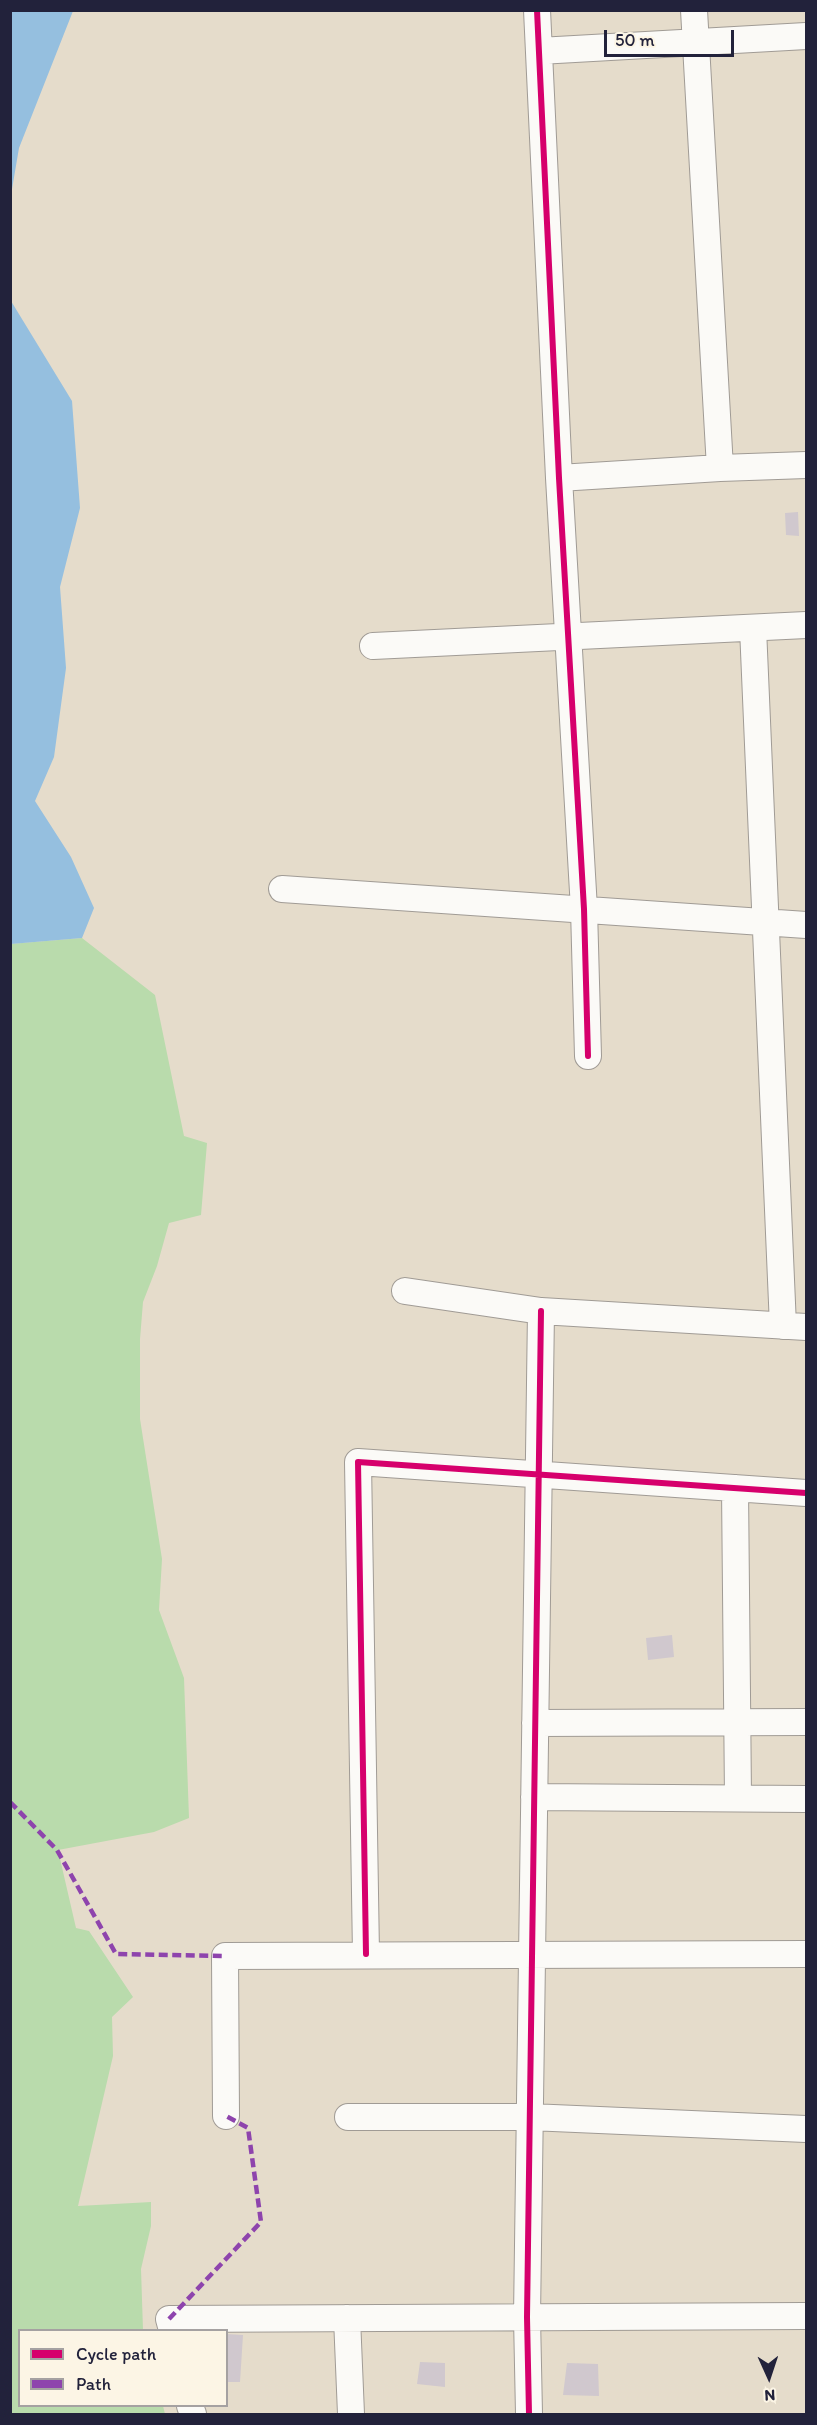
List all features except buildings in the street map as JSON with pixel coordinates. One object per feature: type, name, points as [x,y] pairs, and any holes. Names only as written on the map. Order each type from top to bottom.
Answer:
[{"type":"street","points":[[537,10],[559,478],[584,909],[588,1056]]},
{"type":"street","points":[[694,10],[720,468]]},
{"type":"street","points":[[539,51],[807,36]]},
{"type":"street","points":[[559,478],[807,465]]},
{"type":"street","points":[[373,646],[807,625]]},
{"type":"street","points":[[405,1291],[541,1311],[795,1327],[766,922],[753,628]]},
{"type":"street","points":[[282,889],[807,925]]},
{"type":"street","points":[[529,2415],[527,2317],[541,1311]]},
{"type":"street","points":[[366,1954],[358,1462],[807,1493]]},
{"type":"street","points":[[735,1488],[738,1798]]},
{"type":"street","points":[[535,1723],[807,1722]]},
{"type":"street","points":[[534,1797],[807,1799]]},
{"type":"street","points":[[226,2116],[225,1956],[807,1954]]},
{"type":"street","points":[[348,2117],[530,2117],[807,2129]]},
{"type":"street","points":[[172,2329],[169,2319],[807,2316]]},
{"type":"street","points":[[347,2318],[351,2415]]},
{"type":"green space","points":[[82,938],[155,995],[184,1136],[207,1143],[201,1215],[169,1223],[157,1266],[143,1302],[140,1339],[140,1419],[162,1559],[159,1610],[184,1678],[189,1818],[154,1832],[58,1850],[76,1928],[89,1931],[133,1997],[112,2017],[113,2056],[78,2206],[151,2202],[151,2226],[141,2269],[143,2329],[18,2329],[18,2407],[163,2407],[165,2414],[11,2414],[10,944]]},
{"type":"water","points":[[11,10],[73,11],[19,148],[11,195]]},
{"type":"water","points":[[11,301],[72,401],[80,508],[60,587],[66,668],[54,757],[35,801],[71,857],[94,908],[82,938],[11,944]]},
{"type":"marked path","points":[[10,1802],[57,1850],[116,1954],[225,1956]]},
{"type":"marked path","points":[[169,2319],[261,2222],[248,2128],[226,2116]]},
{"type":"cycle path","points":[[537,10],[559,478],[584,909],[588,1056]]},
{"type":"cycle path","points":[[529,2414],[527,2317],[541,1311]]},
{"type":"cycle path","points":[[366,1954],[358,1462],[806,1493]]}]
